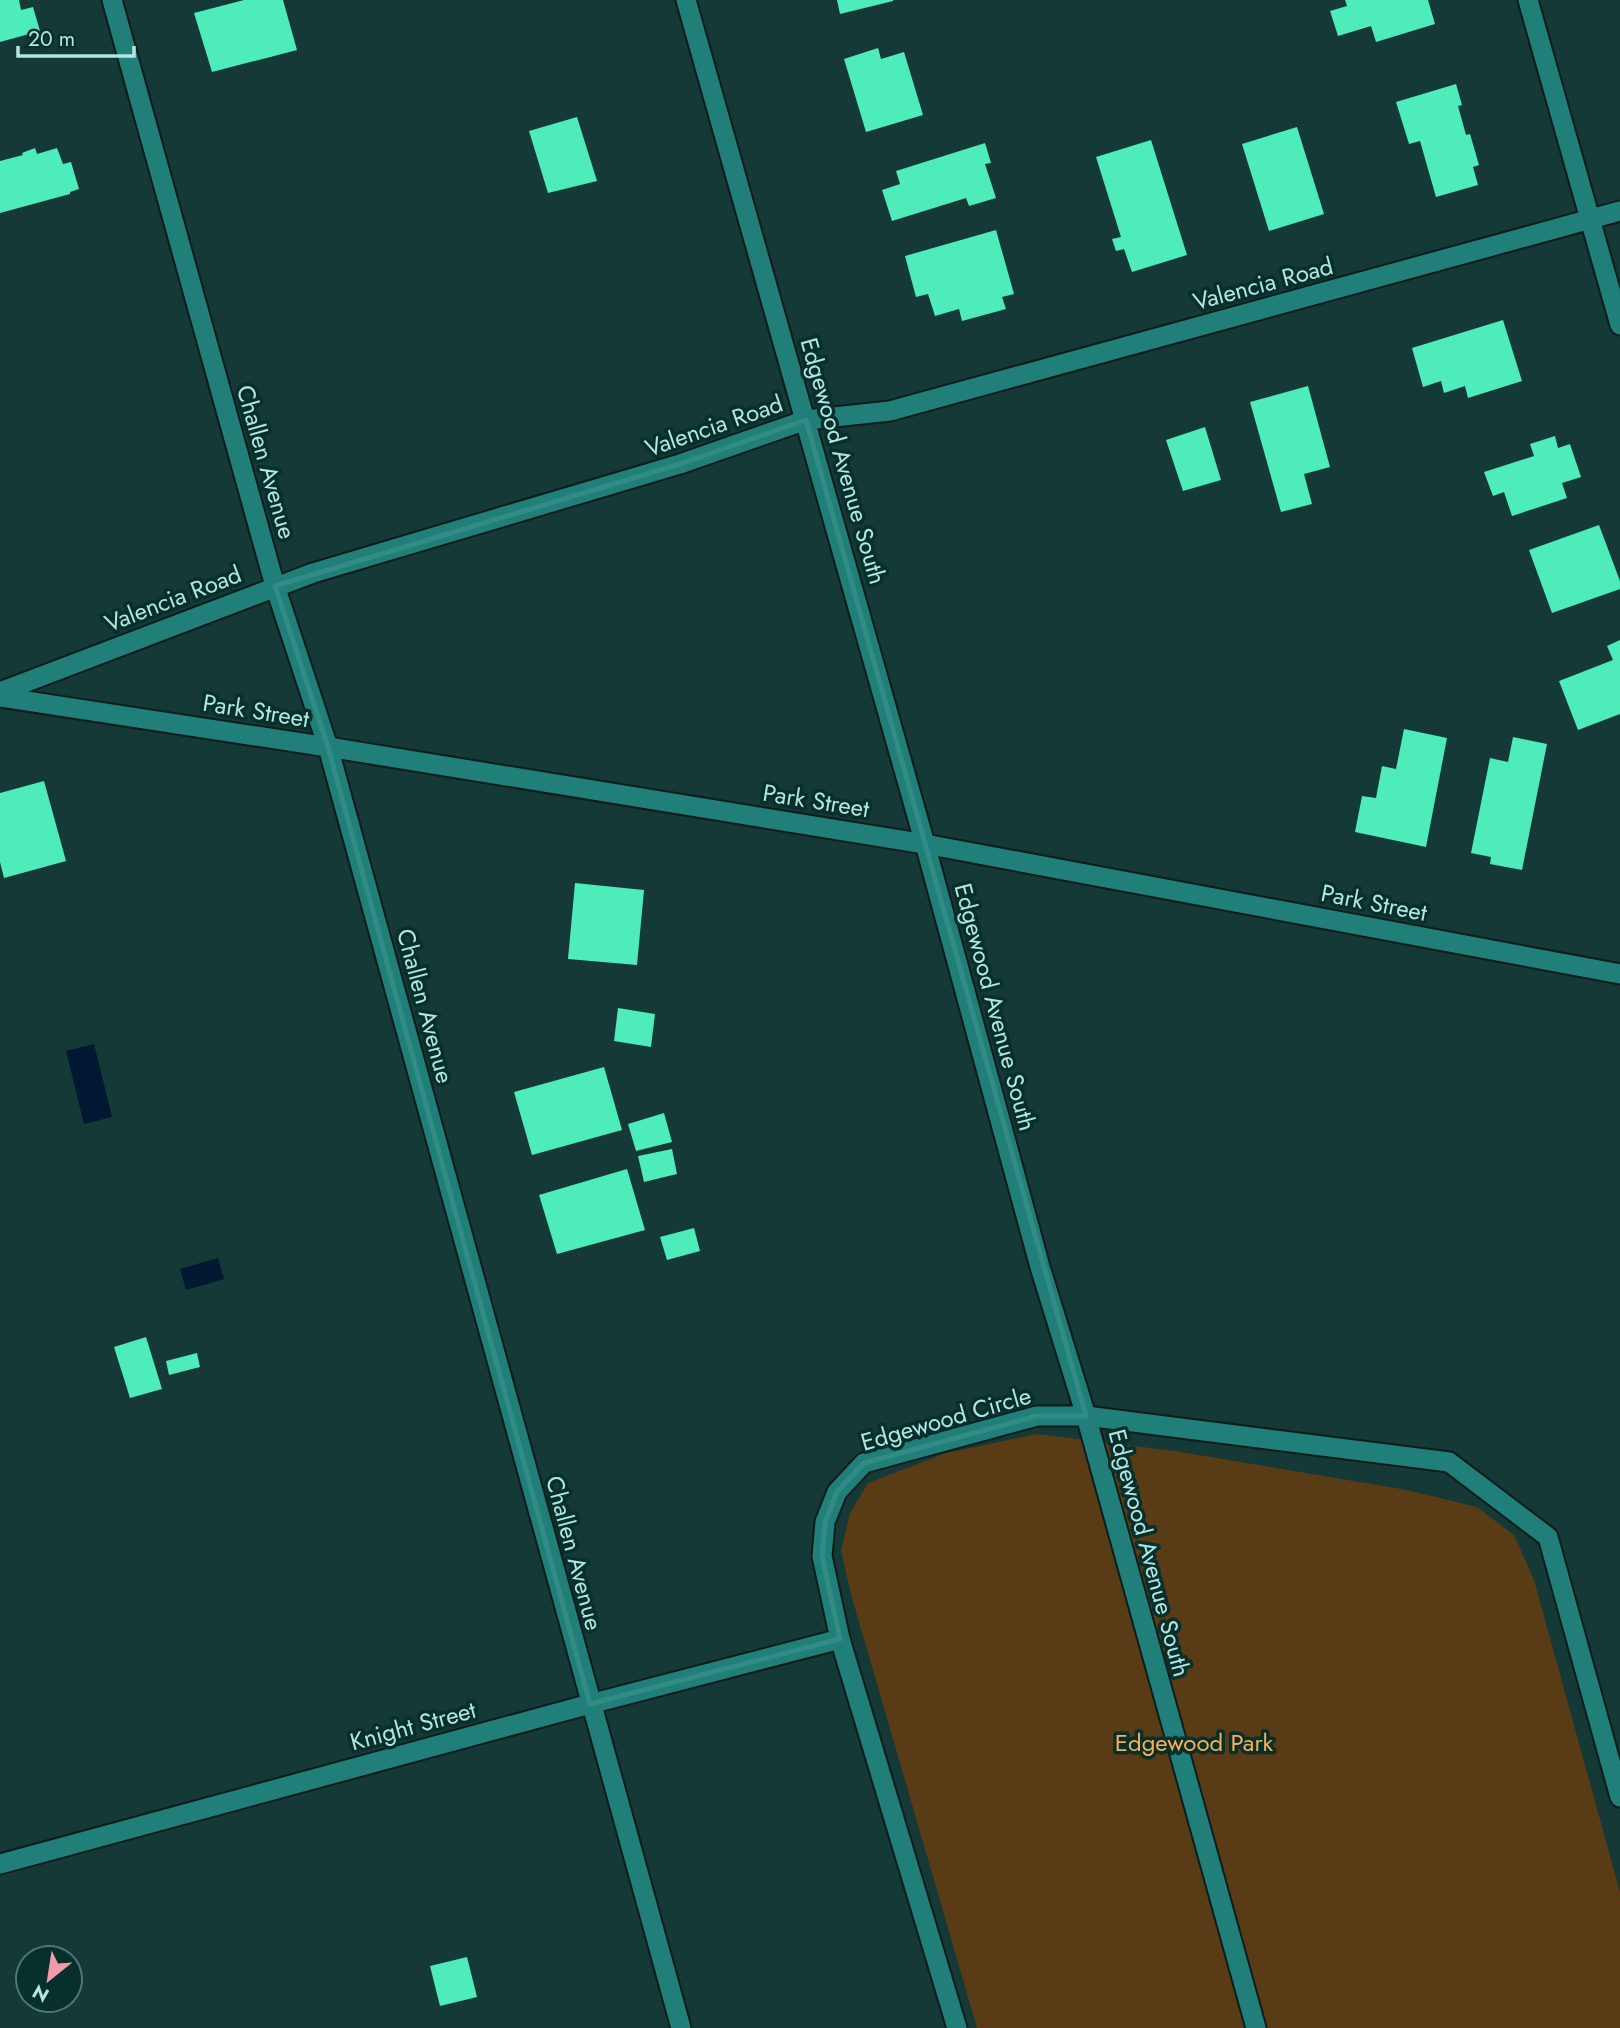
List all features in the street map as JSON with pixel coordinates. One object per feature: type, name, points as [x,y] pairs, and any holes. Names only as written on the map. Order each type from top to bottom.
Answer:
[{"type":"street","name":"Challen Avenue","points":[[112,0],[275,586],[328,747],[681,2028]]},
{"type":"street","name":"Edgewood Avenue South","points":[[686,0],[1256,2028]]},
{"type":"street","points":[[1528,0],[1620,325]]},
{"type":"street","name":"Valencia Road","points":[[0,692],[275,586],[680,464],[806,420],[890,411],[1620,211]]},
{"type":"street","name":"Park Street","points":[[0,697],[925,844],[1620,974]]},
{"type":"street","name":"Edgewood Circle","points":[[957,2028],[840,1639],[822,1556],[825,1522],[837,1492],[864,1463],[1037,1416],[1086,1416],[1449,1462],[1548,1537],[1620,1797]]},
{"type":"street","name":"Knight Street","points":[[0,1864],[840,1639]]},
{"type":"highlighted area","points":[[806,420],[1086,1416],[1037,1416],[864,1463],[837,1492],[825,1522],[822,1556],[840,1639],[590,1704],[328,747],[275,586],[680,464]]},
{"type":"green space","name":"Edgewood Park","points":[[1037,1434],[1175,1451],[1407,1490],[1477,1507],[1514,1535],[1534,1580],[1620,1892],[1620,2028],[977,2028],[852,1598],[841,1551],[850,1513],[868,1483],[946,1453]]},
{"type":"water","points":[[94,1044],[112,1117],[84,1124],[66,1051]]},
{"type":"water","points":[[218,1258],[224,1279],[186,1290],[180,1269]]},
{"type":"building","points":[[0,0],[19,0],[21,10],[33,7],[40,31],[0,42]]},
{"type":"building","points":[[244,0],[283,0],[297,50],[212,72],[194,13]]},
{"type":"building","points":[[837,0],[893,0],[893,1],[840,14]]},
{"type":"building","points":[[1345,0],[1428,0],[1435,24],[1376,42],[1371,26],[1338,36],[1330,11],[1347,6]]},
{"type":"building","points":[[878,48],[881,59],[904,52],[923,115],[866,132],[844,59]]},
{"type":"building","points":[[1456,84],[1462,105],[1458,106],[1466,135],[1470,134],[1479,165],[1473,167],[1478,185],[1436,197],[1420,141],[1409,144],[1396,102]]},
{"type":"building","points":[[577,117],[597,181],[548,193],[529,131]]},
{"type":"building","points":[[1297,127],[1324,214],[1269,231],[1242,144]]},
{"type":"building","points":[[1151,140],[1187,255],[1132,272],[1124,249],[1116,251],[1112,239],[1121,237],[1096,157]]},
{"type":"building","points":[[985,143],[991,163],[985,164],[996,198],[969,206],[966,198],[892,221],[882,190],[900,184],[896,171]]},
{"type":"building","points":[[35,148],[37,154],[57,148],[63,164],[71,162],[79,189],[70,194],[0,213],[0,161],[23,155],[22,153]]},
{"type":"building","points":[[996,230],[1014,294],[1002,297],[1006,309],[962,321],[959,309],[935,316],[928,294],[916,297],[905,256]]},
{"type":"building","points":[[1503,320],[1522,381],[1468,398],[1465,386],[1444,393],[1441,381],[1423,387],[1412,348]]},
{"type":"building","points":[[1308,386],[1330,467],[1304,474],[1312,504],[1281,512],[1250,402]]},
{"type":"building","points":[[1205,427],[1221,480],[1183,491],[1166,440]]},
{"type":"building","points":[[1555,436],[1558,448],[1570,444],[1581,477],[1562,483],[1567,498],[1512,516],[1504,492],[1493,496],[1484,472],[1534,456],[1530,444]]},
{"type":"building","points":[[1599,525],[1620,581],[1620,589],[1552,613],[1529,550]]},
{"type":"building","points":[[1620,640],[1620,714],[1578,730],[1559,681],[1613,660],[1607,646]]},
{"type":"building","points":[[1404,729],[1447,738],[1426,847],[1355,832],[1362,796],[1376,798],[1382,766],[1396,769]]},
{"type":"building","points":[[1513,737],[1547,744],[1522,870],[1490,864],[1491,857],[1471,853],[1490,758],[1508,762]]},
{"type":"building","points":[[44,781],[66,861],[4,878],[0,862],[0,793]]},
{"type":"building","points":[[575,883],[644,890],[637,965],[568,959]]},
{"type":"building","points":[[618,1008],[655,1014],[651,1047],[614,1041]]},
{"type":"building","points":[[604,1067],[622,1130],[532,1155],[514,1092]]},
{"type":"building","points":[[664,1113],[672,1142],[636,1151],[628,1124]]},
{"type":"building","points":[[672,1149],[677,1174],[644,1182],[638,1156]]},
{"type":"building","points":[[627,1169],[645,1230],[557,1254],[539,1195]]},
{"type":"building","points":[[694,1228],[700,1251],[667,1260],[660,1237]]},
{"type":"building","points":[[146,1337],[162,1389],[130,1398],[114,1347]]},
{"type":"building","points":[[197,1353],[200,1367],[169,1375],[166,1361]]},
{"type":"building","points":[[467,1957],[477,1997],[440,2006],[430,1966]]}]
